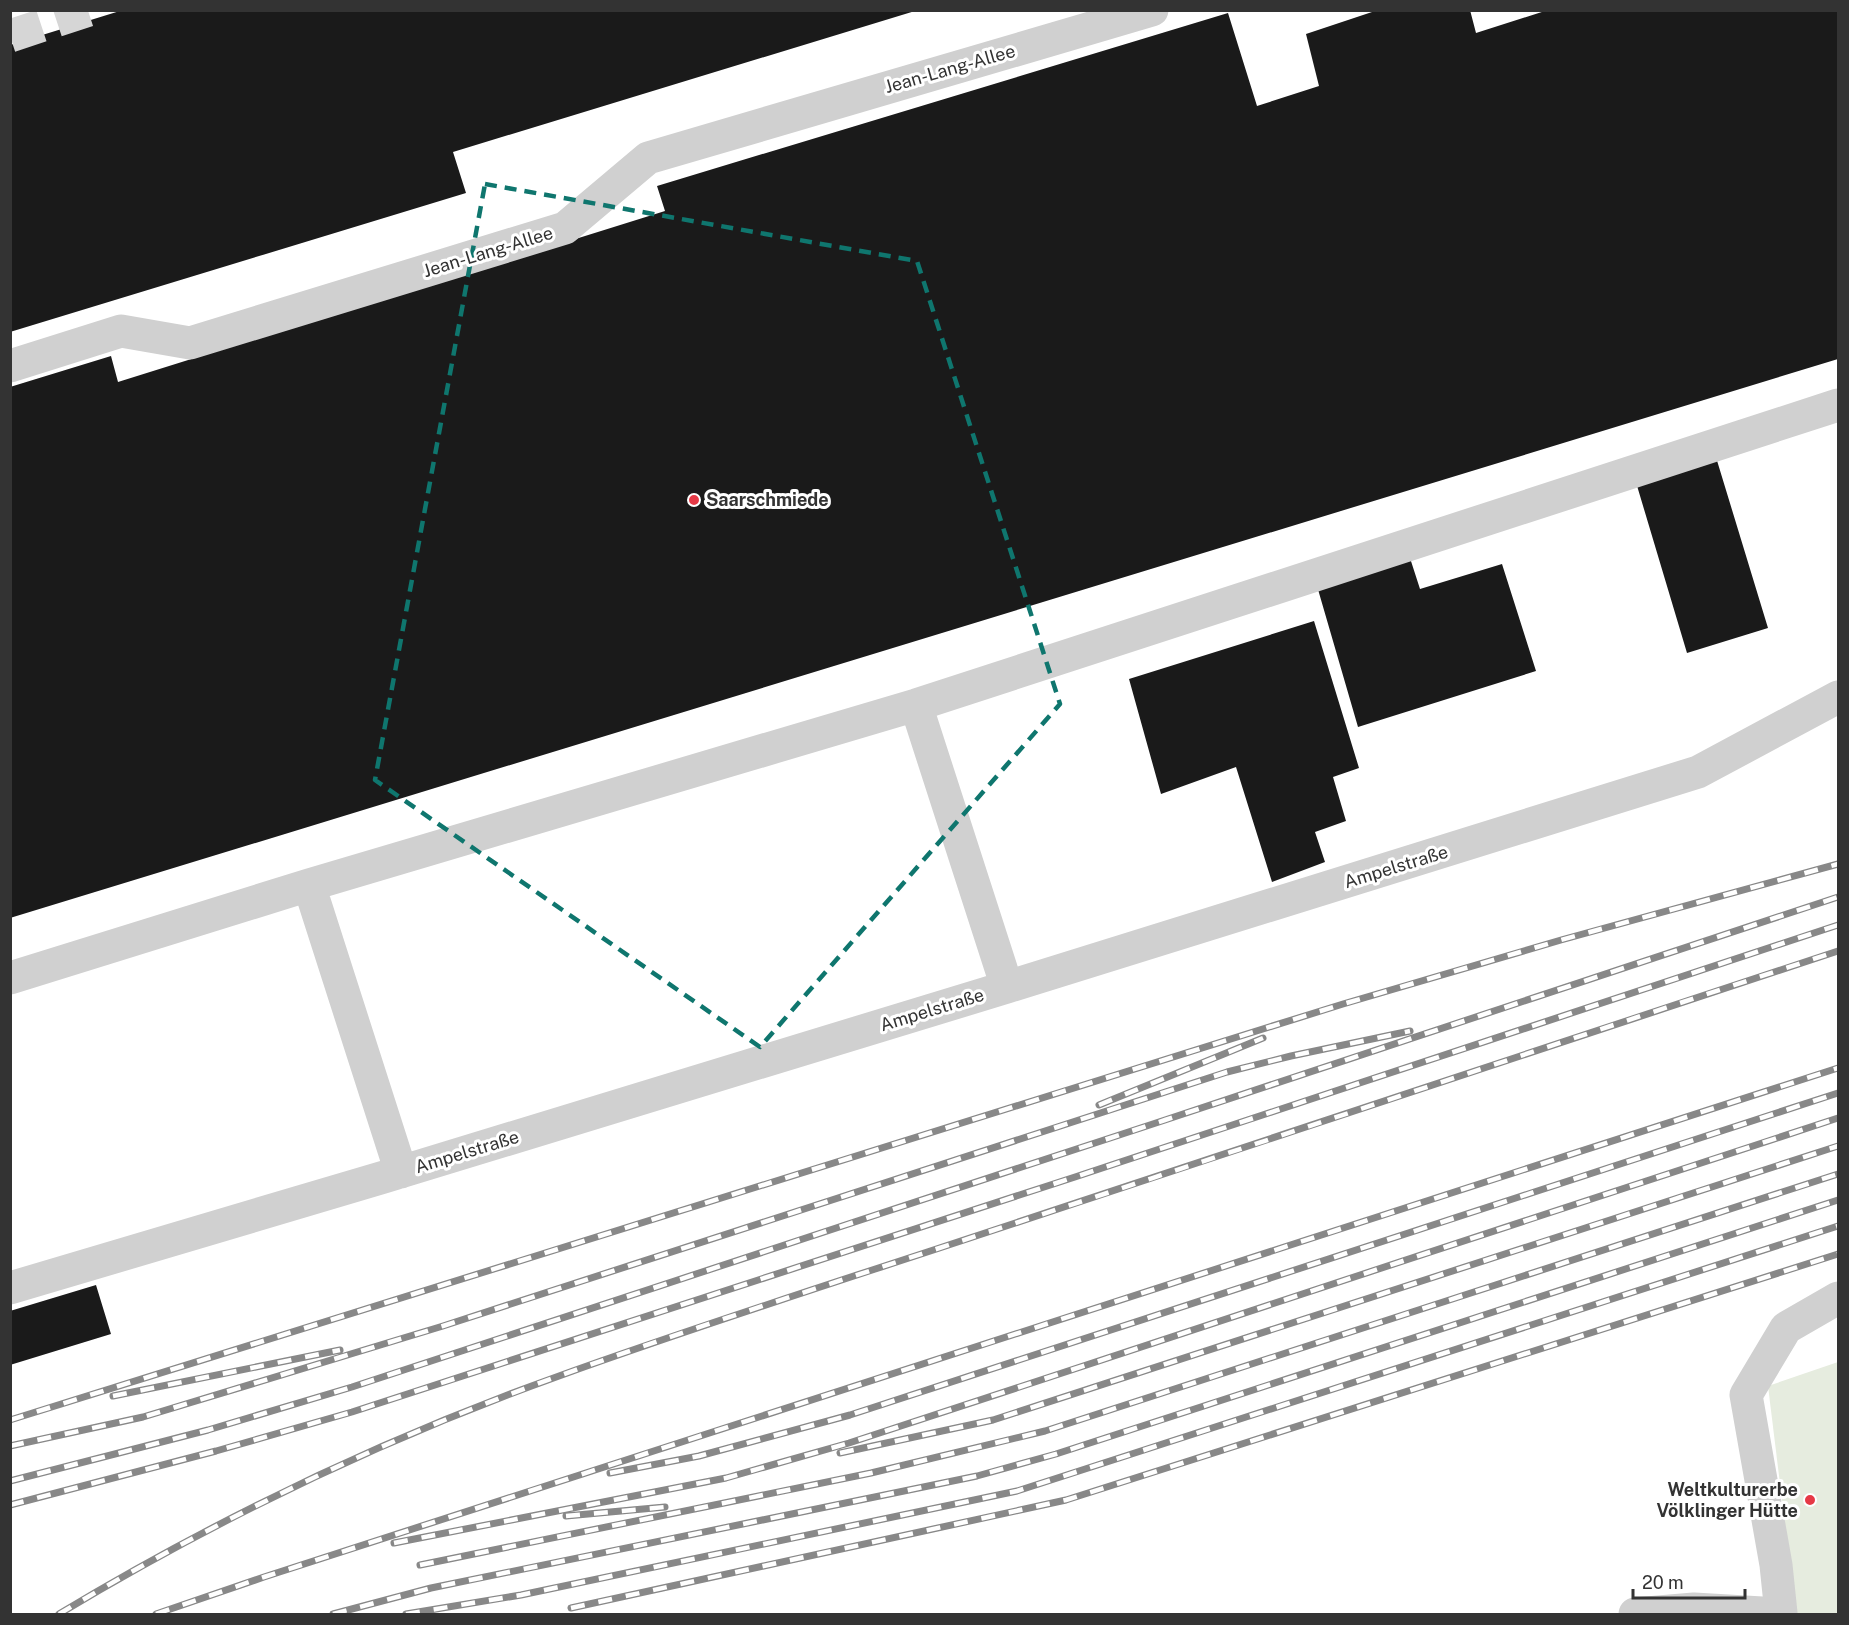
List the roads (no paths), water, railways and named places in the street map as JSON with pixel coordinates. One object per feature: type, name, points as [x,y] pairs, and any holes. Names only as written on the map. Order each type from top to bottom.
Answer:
[{"type":"lane","name":"Jean-Lang-Allee","points":[[10,366],[121,331],[190,343],[565,228],[648,158],[1152,10]]},
{"type":"lane","points":[[10,978],[309,885],[916,705],[1839,405]]},
{"type":"lane","name":"Ampelstraße","points":[[10,1288],[401,1172],[1007,987],[1698,772],[1839,697]]},
{"type":"lane","points":[[916,705],[1007,987]]},
{"type":"lane","points":[[309,885],[401,1172]]},
{"type":"lane","points":[[1635,1614],[1694,1609],[1781,1614],[1776,1565],[1746,1395],[1786,1328],[1839,1298]]},
{"type":"tunnel","points":[[10,36],[89,10]]},
{"type":"railway","points":[[10,1420],[1343,1004],[1561,940],[1838,864]]},
{"type":"railway","points":[[10,1481],[208,1430],[352,1387],[1838,897]]},
{"type":"railway","points":[[10,1505],[216,1451],[352,1412],[1075,1177],[1838,925]]},
{"type":"railway","points":[[59,1614],[179,1545],[241,1513],[366,1454],[494,1400],[772,1303],[1838,951]]},
{"type":"railway","points":[[10,1446],[143,1417],[443,1326],[1227,1072],[1410,1031]]},
{"type":"railway","points":[[1099,1105],[1263,1038]]},
{"type":"railway","points":[[156,1614],[264,1577],[1838,1068]]},
{"type":"railway","points":[[610,1473],[699,1456],[850,1415],[1838,1093]]},
{"type":"railway","points":[[394,1543],[726,1478],[849,1443],[1838,1118]]},
{"type":"railway","points":[[840,1453],[993,1420],[1838,1146]]},
{"type":"railway","points":[[420,1565],[871,1473],[1045,1431],[1838,1174]]},
{"type":"railway","points":[[333,1614],[431,1588],[977,1476],[1056,1454],[1838,1200]]},
{"type":"railway","points":[[406,1614],[521,1595],[1017,1491],[1838,1226]]},
{"type":"railway","points":[[571,1608],[1066,1500],[1838,1254]]},
{"type":"railway","points":[[113,1396],[340,1350]]},
{"type":"railway","points":[[566,1516],[665,1507]]},
{"type":"place","name":"Saarschmiede","points":[[694,500]]},
{"type":"place","name":"Weltkulturerbe Völklinger Hütte","points":[[1810,1500]]}]
